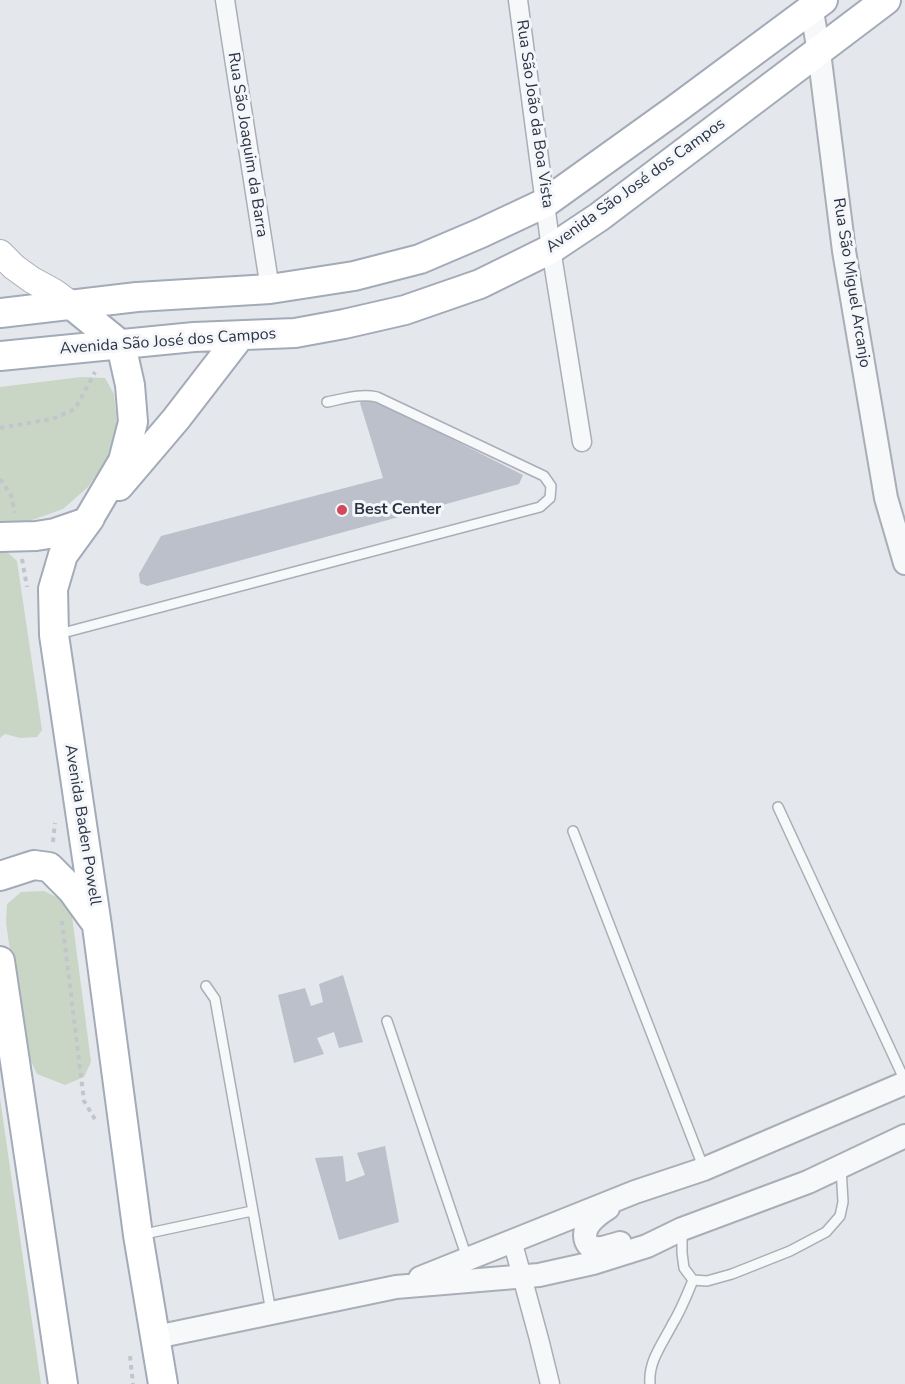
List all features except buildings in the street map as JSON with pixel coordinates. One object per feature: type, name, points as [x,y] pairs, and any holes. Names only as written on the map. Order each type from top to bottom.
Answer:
[{"type":"main road","name":"Avenida São José dos Campos","points":[[0,356],[194,337],[295,333],[405,310],[480,284],[551,249],[599,217],[886,0]]},
{"type":"main road","points":[[0,313],[137,297],[270,289],[354,276],[420,259],[545,203],[815,3]]},
{"type":"main road","points":[[0,253],[14,267],[54,292],[121,345]]},
{"type":"main road","points":[[0,537],[55,533],[87,522],[176,419],[240,336]]},
{"type":"main road","name":"Avenida Baden Powell","points":[[121,345],[130,386],[133,422],[123,461],[87,522],[63,555],[53,589],[54,635],[97,926],[138,1236],[163,1384]]},
{"type":"main road","points":[[0,876],[34,865],[49,867],[72,890],[97,926]]},
{"type":"main road","points":[[0,961],[63,1384]]},
{"type":"street","name":"Rua São Joaquim da Barra","points":[[225,0],[270,289]]},
{"type":"street","name":"Rua São João da Boa Vista","points":[[518,0],[551,249],[582,442]]},
{"type":"street","name":"Rua São Miguel Arcanjo","points":[[815,3],[844,251],[886,498],[905,563]]},
{"type":"street","points":[[396,1287],[635,1192],[704,1169],[905,1082]]},
{"type":"street","points":[[156,1337],[396,1287],[539,1275],[593,1263],[647,1246],[682,1229],[808,1182],[905,1136]]},
{"type":"street","points":[[635,1192],[596,1215],[585,1231],[588,1245],[600,1249],[682,1229]]},
{"type":"street","points":[[512,1240],[550,1384]]},
{"type":"lane","points":[[54,635],[540,507],[550,498],[551,486],[544,476],[377,397],[360,395],[327,402]]},
{"type":"lane","points":[[778,807],[905,1082]]},
{"type":"lane","points":[[573,831],[704,1169]]},
{"type":"lane","points":[[206,986],[215,999],[271,1314]]},
{"type":"lane","points":[[387,1021],[474,1280]]},
{"type":"lane","points":[[682,1229],[684,1268],[693,1280],[707,1281],[732,1274],[790,1251],[826,1232],[840,1216],[843,1202],[841,1166]]},
{"type":"lane","points":[[138,1236],[252,1211]]},
{"type":"lane","points":[[650,1384],[649,1374],[657,1352],[693,1280]]},
{"type":"green space","points":[[82,377],[105,378],[114,394],[117,424],[110,455],[88,487],[63,509],[21,524],[0,525],[0,387]]},
{"type":"green space","points":[[0,551],[7,552],[17,561],[42,730],[37,737],[20,738],[5,734],[0,738]]},
{"type":"green space","points":[[44,891],[63,900],[72,916],[91,1062],[84,1077],[65,1085],[37,1074],[24,1047],[6,923],[7,904],[21,892]]},
{"type":"green space","points":[[0,1098],[41,1384],[0,1384]]},
{"type":"place","name":"Best Center","points":[[342,510]]}]
